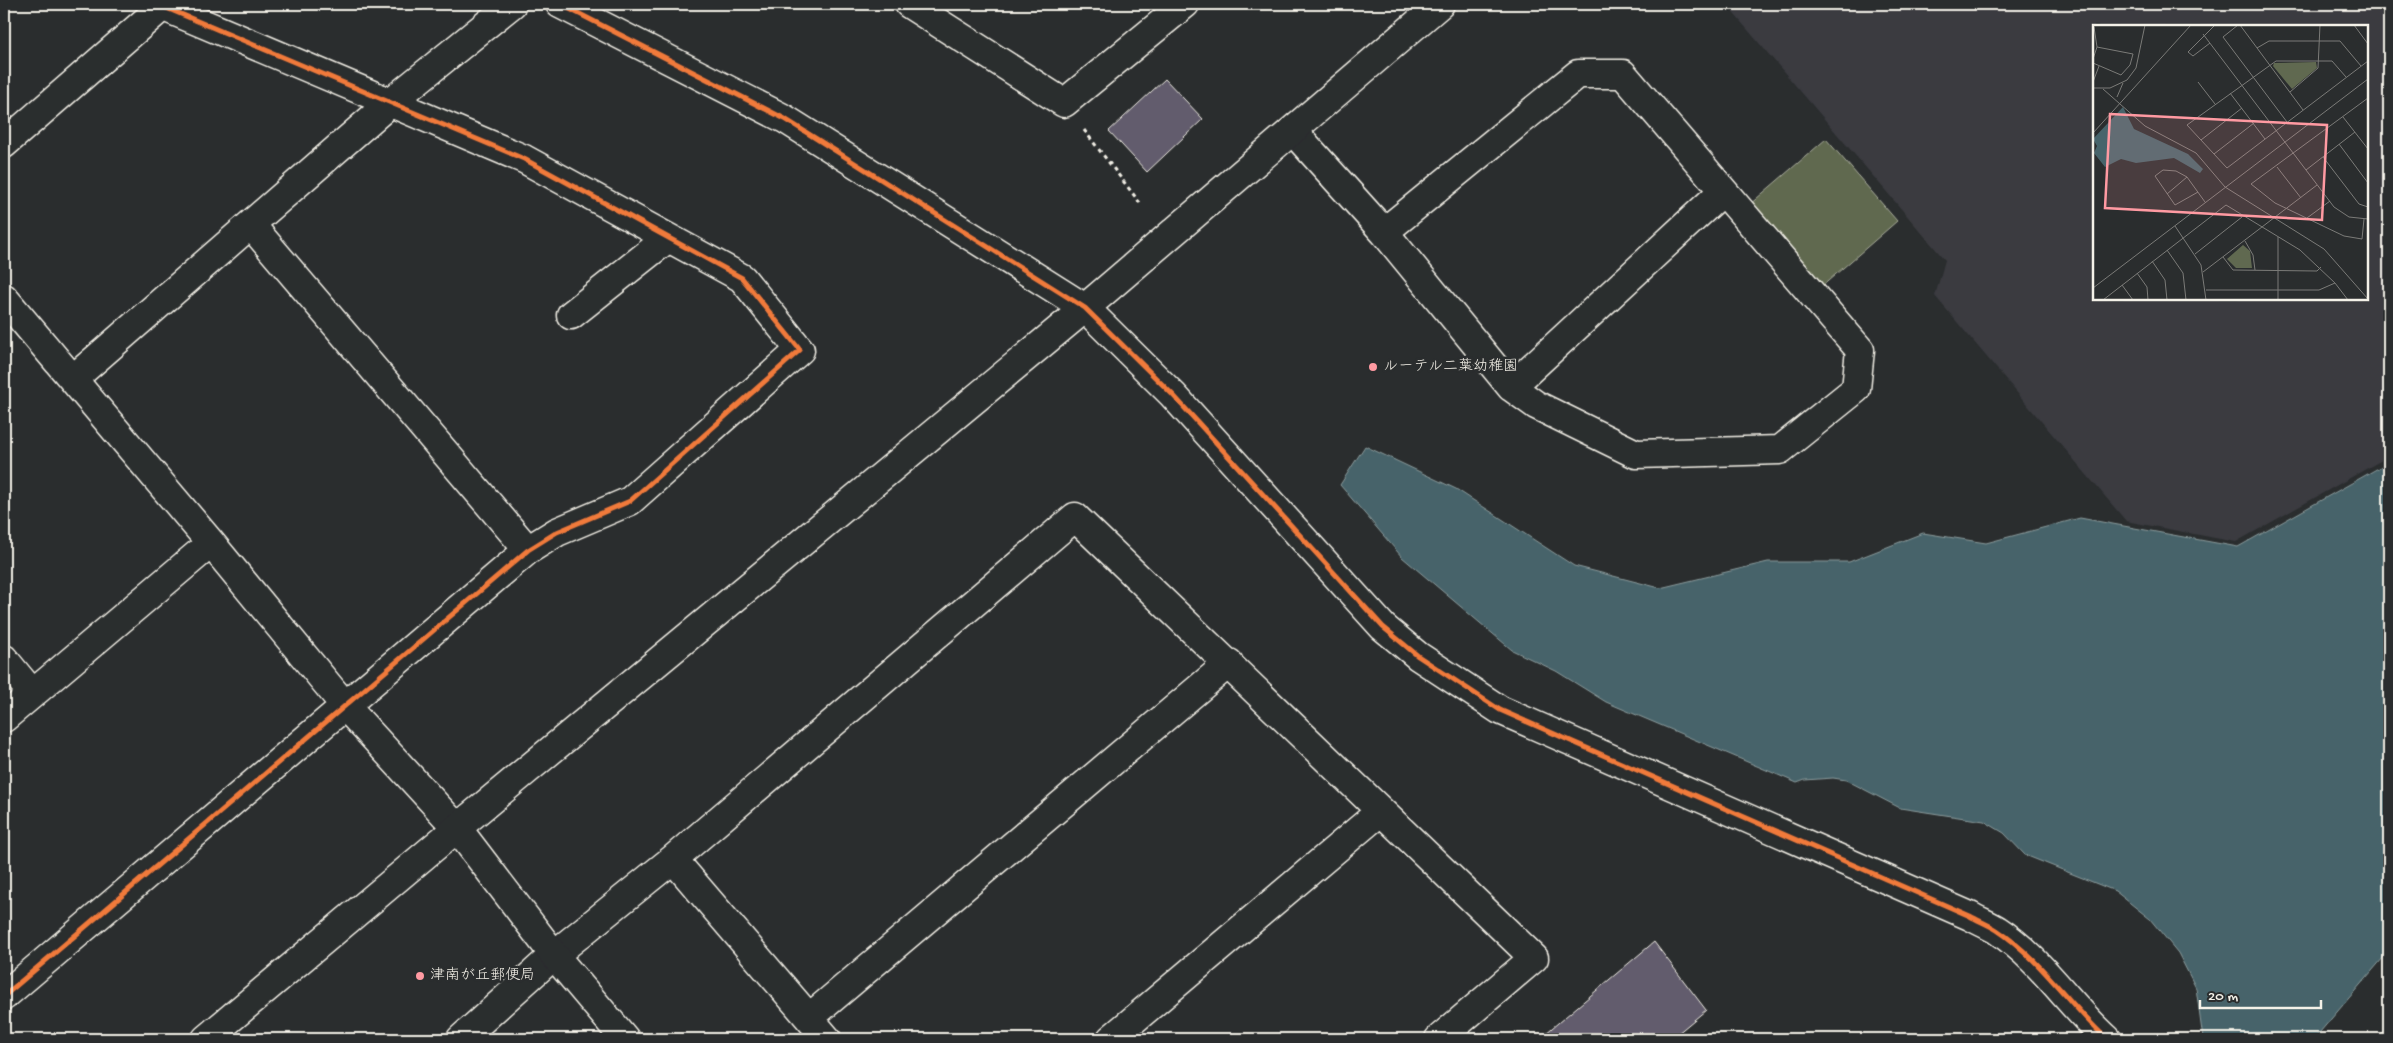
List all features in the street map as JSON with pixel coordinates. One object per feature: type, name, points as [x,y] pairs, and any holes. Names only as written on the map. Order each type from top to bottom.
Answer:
[{"type":"street","points":[[73,379],[392,101],[512,4]]},
{"type":"street","points":[[560,4],[785,119],[1085,308],[1173,395],[1383,627],[1418,656],[1500,710],[1961,912],[1998,931],[2037,964],[2090,1024],[2106,1039]]},
{"type":"street","points":[[909,4],[1064,103],[1185,4]]},
{"type":"street","points":[[206,1039],[457,828],[1085,308],[1440,4]]},
{"type":"street","points":[[4,144],[160,5],[524,158],[742,278],[800,350],[630,501],[556,532],[528,550],[346,707],[4,996]]},
{"type":"street","points":[[1293,131],[1384,232],[1512,387],[1536,405],[1636,454],[1780,450],[1856,389],[1860,350],[1722,192],[1623,74],[1578,74],[1384,232]]},
{"type":"street","points":[[1512,387],[1722,192]]},
{"type":"street","points":[[251,225],[528,550]]},
{"type":"street","points":[[571,315],[668,238]]},
{"type":"street","points":[[4,298],[211,543],[346,707],[457,828],[554,955],[625,1039]]},
{"type":"street","points":[[461,1039],[554,955],[673,859],[1076,517],[1534,958],[1439,1039]]},
{"type":"street","points":[[4,718],[211,543]]},
{"type":"street","points":[[4,659],[32,694]]},
{"type":"street","points":[[809,1018],[1229,663]]},
{"type":"street","points":[[1111,1039],[1381,811]]},
{"type":"street","points":[[673,859],[828,1039]]},
{"type":"path","points":[[1064,103],[1140,203]]},
{"type":"shaded area","points":[[1737,4],[2389,4],[2389,456],[2236,542],[2126,521],[1935,296],[1945,260],[1730,9]]},
{"type":"green space","points":[[1826,139],[1897,221],[1820,288],[1749,205]]},
{"type":"water","points":[[1365,446],[1456,489],[1574,566],[1660,588],[1768,562],[1849,562],[1923,533],[1986,543],[2080,518],[2238,547],[2389,462],[2389,951],[2314,1039],[2203,1039],[2196,988],[2178,953],[2150,919],[2115,891],[2025,855],[2004,833],[1984,821],[1900,808],[1846,780],[1833,778],[1805,780],[1797,783],[1606,702],[1556,671],[1512,650],[1402,557],[1340,485]]},
{"type":"building","points":[[1165,79],[1203,119],[1147,172],[1109,131]]},
{"type":"building","points":[[1654,942],[1706,1010],[1671,1039],[1539,1039]]},
{"type":"railway","points":[[2380,1039],[2389,1028]]},
{"type":"cycle path","points":[[4,996],[528,550],[557,532],[630,501],[800,350],[742,278],[524,159],[157,4]]},
{"type":"cycle path","points":[[560,4],[785,119],[1085,308],[1173,395],[1383,627],[1418,656],[1500,710],[1994,928],[2027,954],[2107,1039]]},
{"type":"place","name":"ルーテル二葉幼稚園","points":[[1373,367]]},
{"type":"place","name":"津南が丘郵便局","points":[[420,976]]}]
